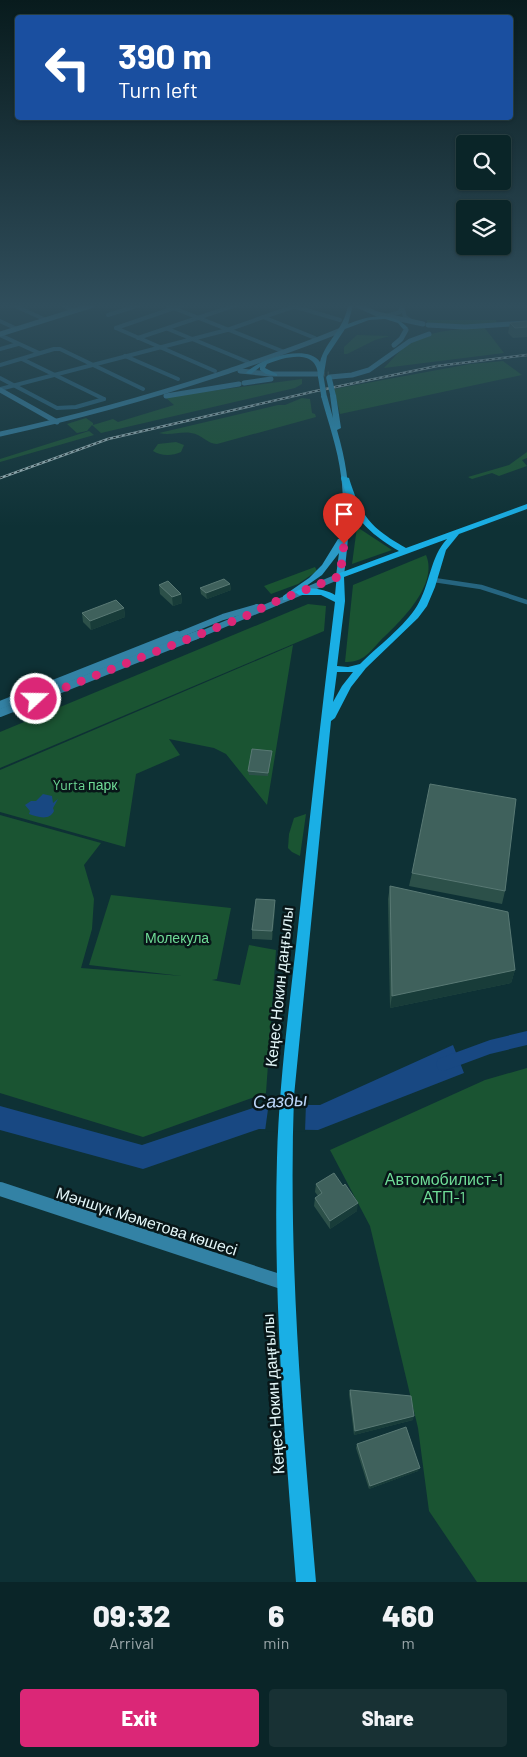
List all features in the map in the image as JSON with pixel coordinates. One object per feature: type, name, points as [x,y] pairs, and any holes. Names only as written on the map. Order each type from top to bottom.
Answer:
[{"type":"highway","points":[[345,478],[357,513],[365,525],[386,541],[405,552]]},
{"type":"highway","points":[[340,576],[527,506]]},
{"type":"highway","points":[[325,728],[342,694],[363,666],[415,616],[434,580],[442,549],[456,533]]},
{"type":"highway","points":[[386,541],[429,543]]},
{"type":"highway","points":[[429,543],[436,568]]},
{"type":"highway","name":"Кеңес Нокин даңғылы","points":[[306,1582],[289,1376],[285,1283],[284,1145],[308,880],[340,601],[340,576]]},
{"type":"highway","points":[[300,592],[323,592],[340,601]]},
{"type":"highway","points":[[333,668],[348,670],[363,666]]},
{"type":"main road","points":[[0,434],[57,422],[137,401],[205,379]]},
{"type":"main road","points":[[220,379],[228,383],[242,383],[251,379]]},
{"type":"main road","points":[[137,401],[277,379]]},
{"type":"main road","points":[[0,714],[190,630],[240,611],[286,598],[340,576],[346,528],[345,478],[337,438],[332,428],[321,379]]},
{"type":"main road","points":[[330,379],[338,427],[337,438]]},
{"type":"main road","points":[[0,390],[57,422]]},
{"type":"main road","points":[[286,598],[326,568],[334,557],[346,528]]},
{"type":"main road","points":[[0,705],[129,658],[197,636],[272,603]]},
{"type":"main road","points":[[190,630],[197,636]]},
{"type":"main road","name":"Мәншүк Мәметова көшесі","points":[[0,1189],[285,1283]]},
{"type":"street","points":[[2,379],[61,408],[76,407],[104,399],[64,379]]},
{"type":"street","points":[[0,390],[36,379]]},
{"type":"street","points":[[121,379],[143,389]]},
{"type":"street","points":[[434,580],[481,587],[527,602]]},
{"type":"green space","points":[[302,379],[302,384],[295,388],[101,433],[92,425],[87,431],[77,433],[67,424],[86,418],[93,425],[113,419],[118,422],[174,405],[165,397]]},
{"type":"green space","points":[[389,379],[504,379],[340,414],[334,389]]},
{"type":"green space","points":[[302,398],[310,399],[312,413],[316,417],[217,444],[213,444],[191,433],[159,433],[278,405],[285,405]]},
{"type":"green space","points":[[89,431],[94,435],[0,462],[0,459]]},
{"type":"green space","points":[[176,442],[184,445],[181,452],[167,455],[153,451],[158,444]]},
{"type":"green space","points":[[527,452],[527,458],[522,460],[527,466],[499,476],[492,473],[472,479],[468,477],[509,465]]},
{"type":"green space","points":[[357,527],[392,550],[352,564]]},
{"type":"green space","points":[[426,555],[429,567],[427,578],[416,602],[366,655],[357,660],[345,662],[353,585]]},
{"type":"green space","points":[[315,567],[317,571],[298,584],[271,594],[264,586]]},
{"type":"green space","points":[[308,604],[326,606],[324,631],[0,768],[0,732]]},
{"type":"green space","name":"Yurta парк","points":[[293,645],[267,805],[226,754],[214,748],[169,739],[180,755],[136,774],[125,847],[0,812],[0,770]]},
{"type":"green space","points":[[306,814],[300,856],[288,848],[289,834],[294,818]]},
{"type":"green space","name":"Молекула","points":[[0,815],[101,843],[84,865],[94,899],[92,929],[81,968],[182,976],[89,965],[111,895],[231,908],[217,979],[212,980],[240,985],[249,945],[276,950],[266,1093],[143,1137],[0,1093]]},
{"type":"green space","name":"Автомобилист-1 АТП-1","points":[[527,1068],[527,1582],[477,1582],[429,1511],[418,1428],[370,1226],[330,1150],[485,1080]]},
{"type":"water","points":[[43,794],[52,796],[53,803],[58,799],[52,814],[43,817],[29,814],[30,811],[25,805],[31,801],[36,801]]},
{"type":"water","points":[[453,1045],[464,1073],[318,1130],[259,1129],[143,1169],[0,1130],[0,1106],[142,1145],[262,1105],[320,1105]]},
{"type":"pier","points":[[269,1102],[306,1103],[305,1132],[265,1131]]},
{"type":"building","points":[[224,579],[230,584],[206,593],[200,588]]},
{"type":"building","points":[[168,581],[181,594],[172,597],[159,585]]},
{"type":"building","points":[[116,600],[124,608],[90,621],[82,613]]},
{"type":"building","points":[[252,749],[272,751],[268,773],[248,771]]},
{"type":"building","points":[[430,784],[516,799],[505,891],[412,873]]},
{"type":"building","points":[[390,886],[508,912],[515,970],[392,996]]},
{"type":"building","points":[[256,899],[275,900],[272,931],[252,930]]},
{"type":"building","points":[[334,1173],[343,1186],[345,1184],[358,1203],[330,1221],[315,1198],[322,1193],[316,1184]]},
{"type":"building","points":[[350,1390],[411,1396],[414,1416],[355,1431]]},
{"type":"building","points":[[406,1427],[420,1468],[370,1486],[357,1444]]},
{"type":"waterway","name":"Сазды","points":[[444,1064],[490,1047],[527,1038]]},
{"type":"railway","points":[[0,478],[108,439],[375,379]]},
{"type":"route","points":[[36,699],[246,616],[272,603],[340,576],[344,544]]}]
